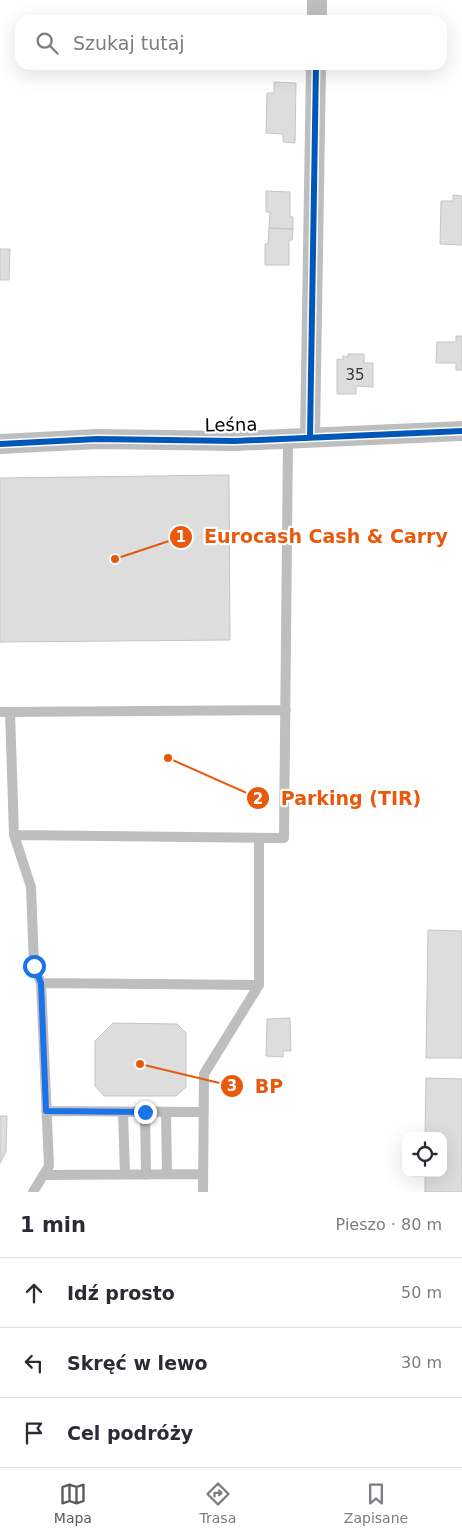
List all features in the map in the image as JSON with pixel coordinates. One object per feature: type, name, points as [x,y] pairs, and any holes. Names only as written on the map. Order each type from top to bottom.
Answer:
[{"type":"street","points":[[317,0],[317,15]]},
{"type":"street","points":[[310,437],[316,70]]},
{"type":"street","name":"Leśna","points":[[0,444],[65,440],[235,441],[462,431]]},
{"type":"lane","points":[[14,835],[284,838],[288,439]]},
{"type":"lane","points":[[33,1192],[49,1166],[41,983],[34,966],[31,887],[14,835],[5,712],[286,710]]},
{"type":"lane","points":[[203,1192],[204,1074],[259,984],[259,838]]},
{"type":"lane","points":[[41,983],[259,984]]},
{"type":"lane","points":[[46,1111],[204,1112]]},
{"type":"lane","points":[[123,1112],[125,1174]]},
{"type":"lane","points":[[145,1112],[146,1175]]},
{"type":"lane","points":[[166,1112],[167,1174]]},
{"type":"lane","points":[[43,1175],[203,1174]]},
{"type":"building","points":[[274,82],[296,83],[295,143],[283,142],[283,134],[266,133],[267,93],[274,93]]},
{"type":"building","points":[[266,191],[290,192],[290,217],[293,217],[293,229],[269,228],[270,212],[266,212]]},
{"type":"building","points":[[453,195],[462,196],[462,245],[440,244],[441,201],[453,201]]},
{"type":"building","points":[[269,228],[293,229],[292,240],[289,240],[289,265],[265,265],[265,244],[268,244]]},
{"type":"building","points":[[0,249],[10,249],[9,280],[0,280]]},
{"type":"building","points":[[456,336],[462,336],[462,370],[456,370],[456,363],[436,363],[437,342],[456,342]]},
{"type":"building","points":[[348,354],[364,354],[364,363],[373,363],[373,387],[356,386],[356,394],[337,394],[337,359],[343,360],[343,356],[348,357]]},
{"type":"building","points":[[229,475],[230,640],[0,642],[0,478]]},
{"type":"building","points":[[428,930],[462,931],[462,1058],[426,1058]]},
{"type":"building","points":[[290,1018],[291,1051],[283,1051],[283,1057],[266,1056],[267,1019]]},
{"type":"building","points":[[113,1023],[177,1024],[186,1033],[186,1087],[176,1096],[104,1096],[95,1086],[95,1041]]},
{"type":"building","points":[[426,1078],[462,1079],[462,1192],[425,1192],[425,1177],[447,1177],[447,1132],[425,1132]]},
{"type":"building","points":[[0,1116],[7,1116],[6,1152],[0,1163]]},
{"type":"cycle path","points":[[310,437],[316,70]]},
{"type":"cycle path","points":[[0,444],[97,439],[235,441],[462,431]]},
{"type":"place","name":"Eurocash Cash & Carry","points":[[115,559]]},
{"type":"place","name":"Parking (TIR)","points":[[168,758]]},
{"type":"place","name":"BP","points":[[140,1064]]},
{"type":"route","points":[[34,966],[41,983],[46,1111],[145,1112]]}]
